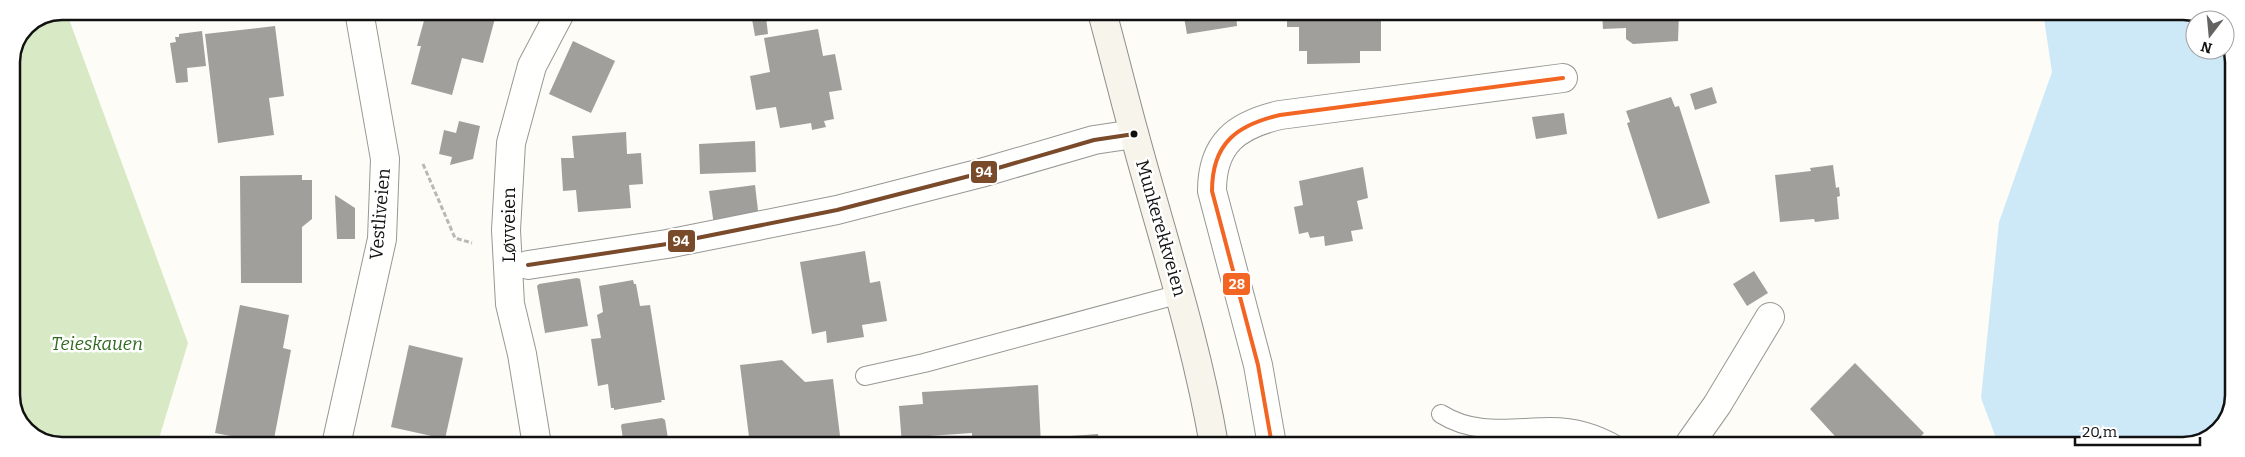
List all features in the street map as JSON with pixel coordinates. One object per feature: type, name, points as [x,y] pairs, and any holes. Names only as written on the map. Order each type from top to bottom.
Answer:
[{"type":"main road","name":"Munkerekkveien","points":[[1104,20],[1134,134],[1180,294],[1206,396],[1213,437]]},
{"type":"street","name":"Vestliveien","points":[[338,437],[382,240],[385,159],[361,20]]},
{"type":"street","name":"Løvveien","points":[[536,437],[522,354],[510,304],[518,265],[506,230],[511,143],[532,66],[557,20]]},
{"type":"street","points":[[1271,437],[1258,365],[1212,191],[1214,166],[1224,146],[1238,130],[1257,120],[1280,115],[1563,78]]},
{"type":"street","points":[[518,265],[667,244],[837,210],[982,173],[1094,140],[1134,134]]},
{"type":"street","points":[[1694,437],[1717,405],[1770,317]]},
{"type":"lane","points":[[865,376],[924,363],[1180,294]]},
{"type":"lane","points":[[1441,414],[1454,422],[1478,428],[1504,430],[1552,427],[1579,429],[1597,437]]},
{"type":"path","points":[[419,156],[455,238],[480,246],[518,265]]},
{"type":"green space","name":"Teieskauen","points":[[69,20],[188,343],[159,437],[54,436],[36,428],[30,423],[23,411],[20,398],[20,62],[23,46],[27,39],[32,32],[46,23]]},
{"type":"water","points":[[2044,20],[2185,20],[2185,60],[2225,60],[2225,395],[2223,409],[2215,423],[2197,435],[2183,437],[1996,437],[1981,398],[1999,222],[2052,72]]},
{"type":"building","points":[[424,20],[495,20],[483,63],[462,58],[452,95],[411,84],[421,46],[417,46]]},
{"type":"building","points":[[752,20],[766,20],[768,34],[755,36]]},
{"type":"building","points":[[1184,20],[1237,20],[1237,26],[1187,34]]},
{"type":"building","points":[[1287,20],[1381,20],[1381,51],[1360,51],[1360,63],[1307,64],[1307,51],[1299,51],[1299,27],[1287,27]]},
{"type":"building","points":[[1602,20],[1679,20],[1678,41],[1633,44],[1626,39],[1626,28],[1603,29]]},
{"type":"building","points":[[275,26],[284,96],[269,98],[274,135],[218,143],[205,34]]},
{"type":"building","points":[[818,29],[823,56],[835,54],[842,90],[829,92],[834,119],[824,121],[826,127],[812,130],[811,123],[780,128],[776,107],[756,110],[750,76],[770,72],[764,38]]},
{"type":"building","points":[[202,31],[206,66],[187,68],[188,82],[176,83],[170,43],[176,42],[175,37],[179,37],[179,34]]},
{"type":"building","points":[[573,41],[615,61],[591,113],[549,94]]},
{"type":"building","points":[[1712,87],[1717,103],[1695,110],[1690,94]]},
{"type":"building","points":[[1671,97],[1675,107],[1679,106],[1710,203],[1658,219],[1627,123],[1630,122],[1626,111]]},
{"type":"building","points":[[1564,113],[1567,134],[1536,139],[1532,117]]},
{"type":"building","points":[[459,121],[480,126],[473,159],[450,165],[452,157],[439,154],[444,130],[456,133]]},
{"type":"building","points":[[626,132],[627,154],[641,153],[643,184],[629,185],[631,208],[578,212],[576,190],[563,191],[561,158],[574,158],[572,136]]},
{"type":"building","points":[[755,141],[756,172],[700,174],[699,144]]},
{"type":"building","points":[[1833,165],[1836,188],[1839,187],[1840,196],[1837,197],[1839,219],[1815,222],[1814,219],[1780,222],[1775,175],[1811,171],[1810,168]]},
{"type":"building","points":[[1363,167],[1368,198],[1357,201],[1363,229],[1351,231],[1353,241],[1325,246],[1324,236],[1310,238],[1308,232],[1299,234],[1294,207],[1303,205],[1299,181]]},
{"type":"building","points":[[302,175],[302,180],[312,180],[312,219],[302,227],[302,283],[241,283],[240,176]]},
{"type":"building","points":[[755,185],[759,219],[714,225],[709,191]]},
{"type":"building","points":[[335,195],[355,208],[355,239],[337,239]]},
{"type":"building","points":[[865,251],[870,283],[880,281],[887,321],[862,325],[864,337],[827,343],[826,331],[812,334],[800,262]]},
{"type":"building","points":[[1754,271],[1768,293],[1747,306],[1733,284]]},
{"type":"building","points":[[580,279],[588,326],[545,333],[537,286],[539,284]]},
{"type":"building","points":[[633,280],[634,284],[636,284],[640,306],[650,305],[665,400],[614,410],[614,408],[611,408],[608,384],[598,386],[591,339],[601,338],[597,315],[603,312],[599,286]]},
{"type":"building","points":[[240,305],[289,315],[283,348],[291,350],[274,437],[236,437],[215,433]]},
{"type":"building","points":[[409,345],[463,358],[445,437],[436,437],[391,427]]},
{"type":"building","points":[[782,360],[805,382],[833,379],[840,437],[749,437],[740,365]]},
{"type":"building","points":[[1855,363],[1924,433],[1920,437],[1836,437],[1810,409]]},
{"type":"building","points":[[1038,385],[1041,437],[972,437],[972,433],[929,437],[901,437],[899,406],[923,404],[922,392]]},
{"type":"building","points":[[662,418],[665,420],[668,437],[623,437],[622,424]]},
{"type":"building","points":[[1098,434],[1098,437],[1058,437]]},
{"type":"transit line","name":"28","points":[[1271,437],[1258,365],[1212,191],[1213,174],[1222,148],[1230,139],[1251,124],[1280,115],[1563,78]]},
{"type":"transit line","name":"94","points":[[528,265],[667,244],[837,210],[981,173],[1094,140],[1134,134]]}]
